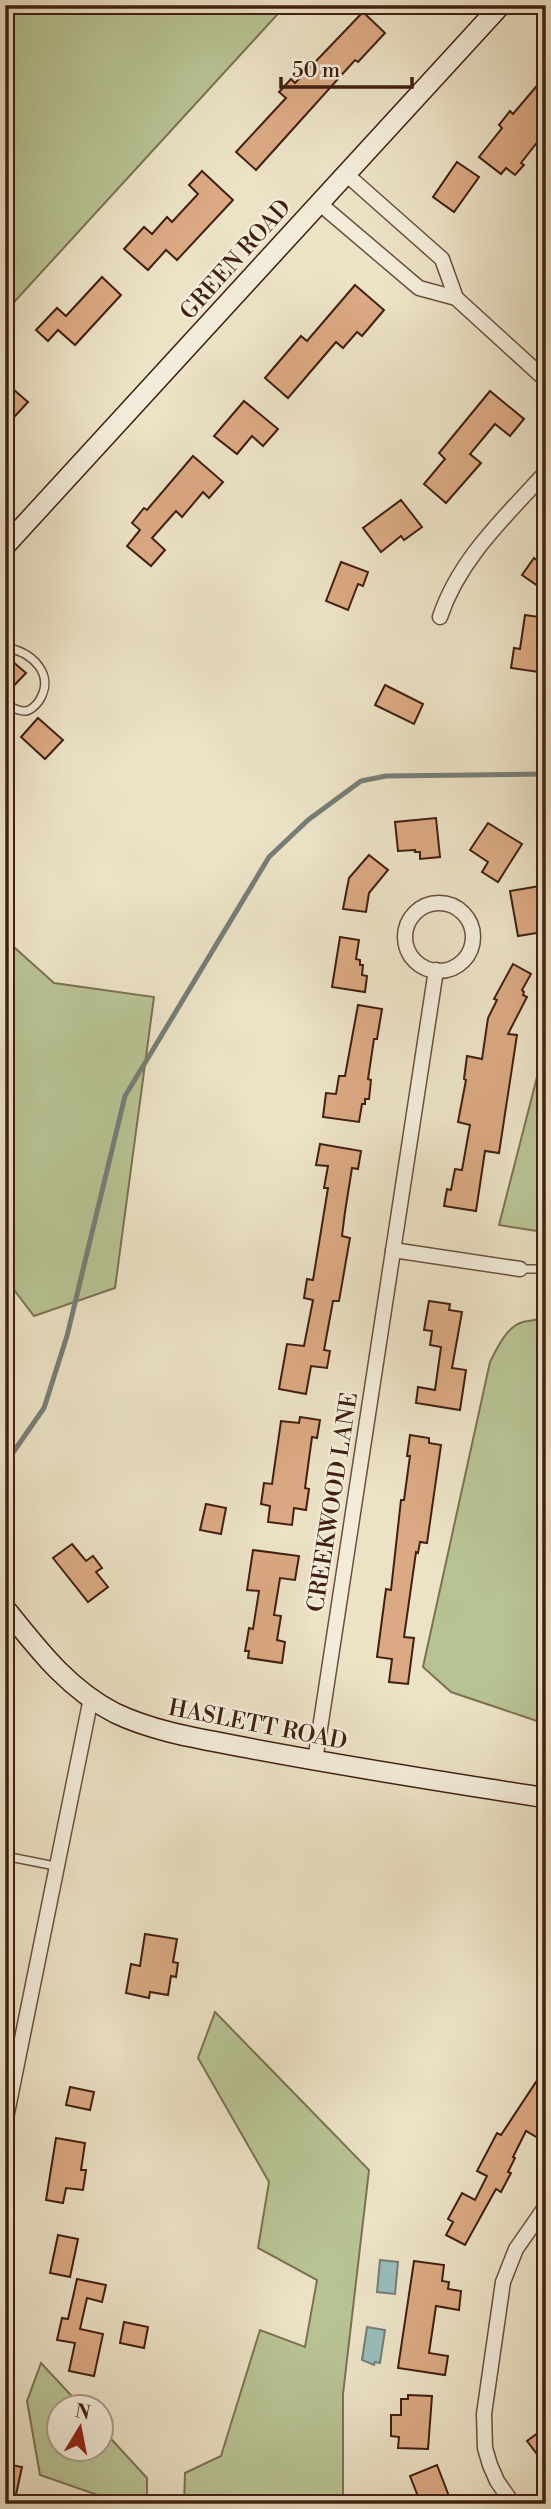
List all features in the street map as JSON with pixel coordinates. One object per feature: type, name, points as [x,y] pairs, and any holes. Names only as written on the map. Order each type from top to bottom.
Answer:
[{"type":"street","name":"GREEN ROAD","points":[[5,546],[501,5]]},
{"type":"street","points":[[346,174],[442,260],[456,298]]},
{"type":"street","points":[[319,203],[419,288],[456,298],[546,380]]},
{"type":"street","points":[[440,617],[451,588],[486,538],[546,472]]},
{"type":"street","points":[[438,903],[457,908],[464,915],[470,923],[472,941],[465,959],[458,965],[436,970],[421,966],[414,960],[405,943],[405,933],[413,915],[420,909],[438,903]]},
{"type":"street","name":"CREEKWOOD LANE","points":[[315,1761],[436,970]]},
{"type":"street","points":[[393,1250],[520,1269]]},
{"type":"street","name":"HASLETT ROAD","points":[[5,1608],[50,1665],[91,1698],[152,1729],[315,1761],[546,1798]]},
{"type":"street","points":[[5,2123],[91,1698]]},
{"type":"street","points":[[513,2504],[490,2465],[485,2448],[484,2414],[503,2282],[516,2249],[541,2224],[546,2206]]},
{"type":"lane","points":[[5,647],[18,650],[33,659],[44,673],[45,682],[44,691],[34,707],[25,711],[5,704]]},
{"type":"lane","points":[[520,1269],[546,1269]]},
{"type":"lane","points":[[5,1856],[55,1866]]},
{"type":"green space","points":[[5,5],[286,5],[5,312]]},
{"type":"green space","points":[[5,939],[54,983],[154,997],[115,1288],[34,1316],[5,1278]]},
{"type":"green space","points":[[546,1042],[546,1230],[543,1232],[499,1225]]},
{"type":"green space","points":[[546,1316],[546,1724],[451,1692],[423,1667],[490,1362],[503,1338],[512,1328],[517,1324]]},
{"type":"green space","points":[[215,2012],[369,2170],[343,2394],[343,2504],[184,2504],[185,2473],[221,2456],[260,2330],[305,2347],[317,2280],[258,2248],[269,2182],[198,2058]]},
{"type":"green space","points":[[41,2363],[70,2394],[46,2394],[46,2464],[116,2464],[116,2444],[147,2478],[147,2504],[113,2504],[112,2500],[40,2475],[27,2401]]},
{"type":"water","points":[[380,2260],[398,2262],[395,2294],[377,2292]]},
{"type":"water","points":[[367,2327],[385,2330],[380,2363],[375,2362],[374,2365],[362,2360]]},
{"type":"building","points":[[363,12],[385,33],[358,62],[355,60],[256,170],[236,152],[286,98],[279,92],[291,79],[295,83]]},
{"type":"building","points":[[546,75],[546,131],[515,175],[506,168],[501,174],[479,157],[502,128],[499,125],[510,111],[513,114]]},
{"type":"building","points":[[457,162],[479,177],[454,212],[433,197]]},
{"type":"building","points":[[202,171],[233,200],[177,260],[166,250],[148,270],[124,249],[144,227],[152,234],[167,217],[172,222],[198,194],[189,185]]},
{"type":"building","points":[[102,277],[121,295],[75,345],[58,330],[48,341],[36,330],[57,308],[66,316]]},
{"type":"building","points":[[355,285],[384,310],[362,336],[357,332],[343,348],[336,342],[288,398],[265,378],[301,336],[307,341]]},
{"type":"building","points":[[5,382],[28,402],[5,427]]},
{"type":"building","points":[[490,391],[524,419],[510,436],[495,424],[470,454],[481,463],[446,503],[424,484],[445,459],[439,453]]},
{"type":"building","points":[[244,401],[278,429],[263,446],[252,436],[237,454],[214,436]]},
{"type":"building","points":[[193,456],[223,482],[209,498],[203,492],[182,517],[176,511],[152,538],[165,550],[151,566],[127,546],[140,530],[132,523],[144,508],[147,510]]},
{"type":"building","points":[[401,500],[422,527],[404,540],[401,536],[381,552],[363,528]]},
{"type":"building","points":[[534,558],[546,567],[546,575],[538,586],[522,575]]},
{"type":"building","points":[[341,562],[368,572],[363,586],[358,584],[348,610],[326,601]]},
{"type":"building","points":[[525,615],[546,618],[546,673],[511,668],[514,648],[520,649]]},
{"type":"building","points":[[12,661],[26,673],[5,695],[5,669]]},
{"type":"building","points":[[385,685],[423,704],[414,724],[375,705]]},
{"type":"building","points":[[38,718],[63,740],[45,759],[21,737]]},
{"type":"building","points":[[436,818],[440,857],[420,859],[420,852],[415,850],[398,851],[395,822]]},
{"type":"building","points":[[488,823],[522,844],[498,882],[482,872],[488,862],[470,850]]},
{"type":"building","points":[[369,855],[388,870],[369,893],[366,912],[343,909],[349,878]]},
{"type":"building","points":[[546,885],[546,920],[541,921],[543,932],[518,936],[510,891]]},
{"type":"building","points":[[340,937],[359,940],[356,959],[363,965],[362,975],[367,976],[365,992],[332,987]]},
{"type":"building","points":[[513,964],[531,974],[522,990],[527,997],[508,1034],[517,1035],[499,1153],[485,1151],[476,1211],[444,1206],[447,1189],[451,1190],[455,1169],[462,1170],[470,1125],[458,1122],[466,1080],[467,1056],[482,1059],[488,1018],[497,1000],[494,999]]},
{"type":"building","points":[[358,1005],[382,1009],[368,1079],[371,1080],[369,1099],[365,1099],[365,1104],[362,1104],[359,1122],[323,1117],[326,1093],[336,1094],[339,1076],[345,1076]]},
{"type":"building","points":[[320,1144],[361,1151],[358,1169],[352,1168],[345,1212],[342,1236],[350,1238],[339,1301],[333,1301],[324,1350],[330,1351],[327,1368],[311,1366],[306,1394],[279,1389],[287,1344],[304,1346],[313,1300],[304,1298],[307,1279],[313,1280],[328,1188],[324,1188],[328,1166],[316,1165]]},
{"type":"building","points":[[429,1301],[450,1304],[449,1310],[462,1312],[452,1368],[466,1370],[460,1410],[416,1403],[418,1387],[435,1390],[441,1347],[430,1345],[432,1331],[424,1330]]},
{"type":"building","points":[[300,1417],[320,1420],[317,1438],[312,1437],[305,1488],[309,1489],[306,1510],[294,1508],[292,1525],[268,1522],[270,1506],[261,1504],[264,1483],[272,1484],[281,1421],[299,1423]]},
{"type":"building","points":[[410,1435],[429,1438],[429,1443],[441,1445],[427,1543],[420,1542],[418,1553],[416,1552],[404,1637],[414,1638],[408,1684],[389,1682],[392,1659],[377,1657],[386,1589],[391,1590],[401,1500],[404,1500],[410,1456],[407,1456]]},
{"type":"building","points":[[206,1504],[226,1508],[221,1534],[200,1530]]},
{"type":"building","points":[[72,1544],[86,1561],[93,1556],[102,1568],[96,1572],[108,1587],[88,1602],[53,1558]]},
{"type":"building","points":[[253,1550],[299,1556],[295,1580],[280,1578],[274,1615],[281,1616],[277,1640],[285,1642],[282,1663],[248,1658],[249,1651],[245,1651],[249,1628],[253,1629],[259,1591],[247,1590]]},
{"type":"building","points":[[145,1934],[177,1939],[173,1962],[178,1963],[176,1977],[171,1976],[168,1995],[150,1992],[149,1998],[126,1993],[131,1964],[140,1966]]},
{"type":"building","points":[[536,2082],[546,2089],[546,2126],[538,2138],[526,2131],[513,2157],[515,2158],[508,2172],[511,2173],[501,2192],[496,2189],[465,2245],[446,2235],[453,2222],[448,2219],[462,2193],[475,2200],[487,2176],[477,2171],[497,2133],[501,2135]]},
{"type":"building","points":[[70,2087],[94,2092],[90,2110],[66,2105]]},
{"type":"building","points":[[56,2138],[85,2143],[81,2170],[86,2170],[83,2190],[66,2188],[63,2203],[46,2200]]},
{"type":"building","points":[[58,2235],[78,2239],[70,2277],[50,2273]]},
{"type":"building","points":[[414,2261],[444,2265],[442,2281],[449,2282],[448,2289],[461,2291],[459,2310],[436,2306],[429,2353],[448,2356],[445,2375],[398,2368]]},
{"type":"building","points":[[77,2279],[106,2285],[102,2302],[87,2298],[80,2329],[103,2334],[94,2376],[69,2371],[75,2343],[57,2340],[62,2318],[68,2319]]},
{"type":"building","points":[[124,2322],[148,2327],[144,2348],[120,2343]]},
{"type":"building","points":[[408,2395],[432,2396],[428,2449],[398,2448],[399,2437],[391,2436],[391,2415],[401,2415],[401,2399],[408,2399]]},
{"type":"building","points":[[546,2427],[546,2466],[527,2441]]},
{"type":"building","points":[[5,2464],[22,2467],[14,2504],[5,2504]]},
{"type":"building","points":[[437,2465],[452,2504],[421,2504],[410,2476]]},
{"type":"waterway","points":[[5,1464],[44,1408],[67,1336],[125,1096],[269,857],[308,820],[361,781],[386,776],[546,774]]}]
